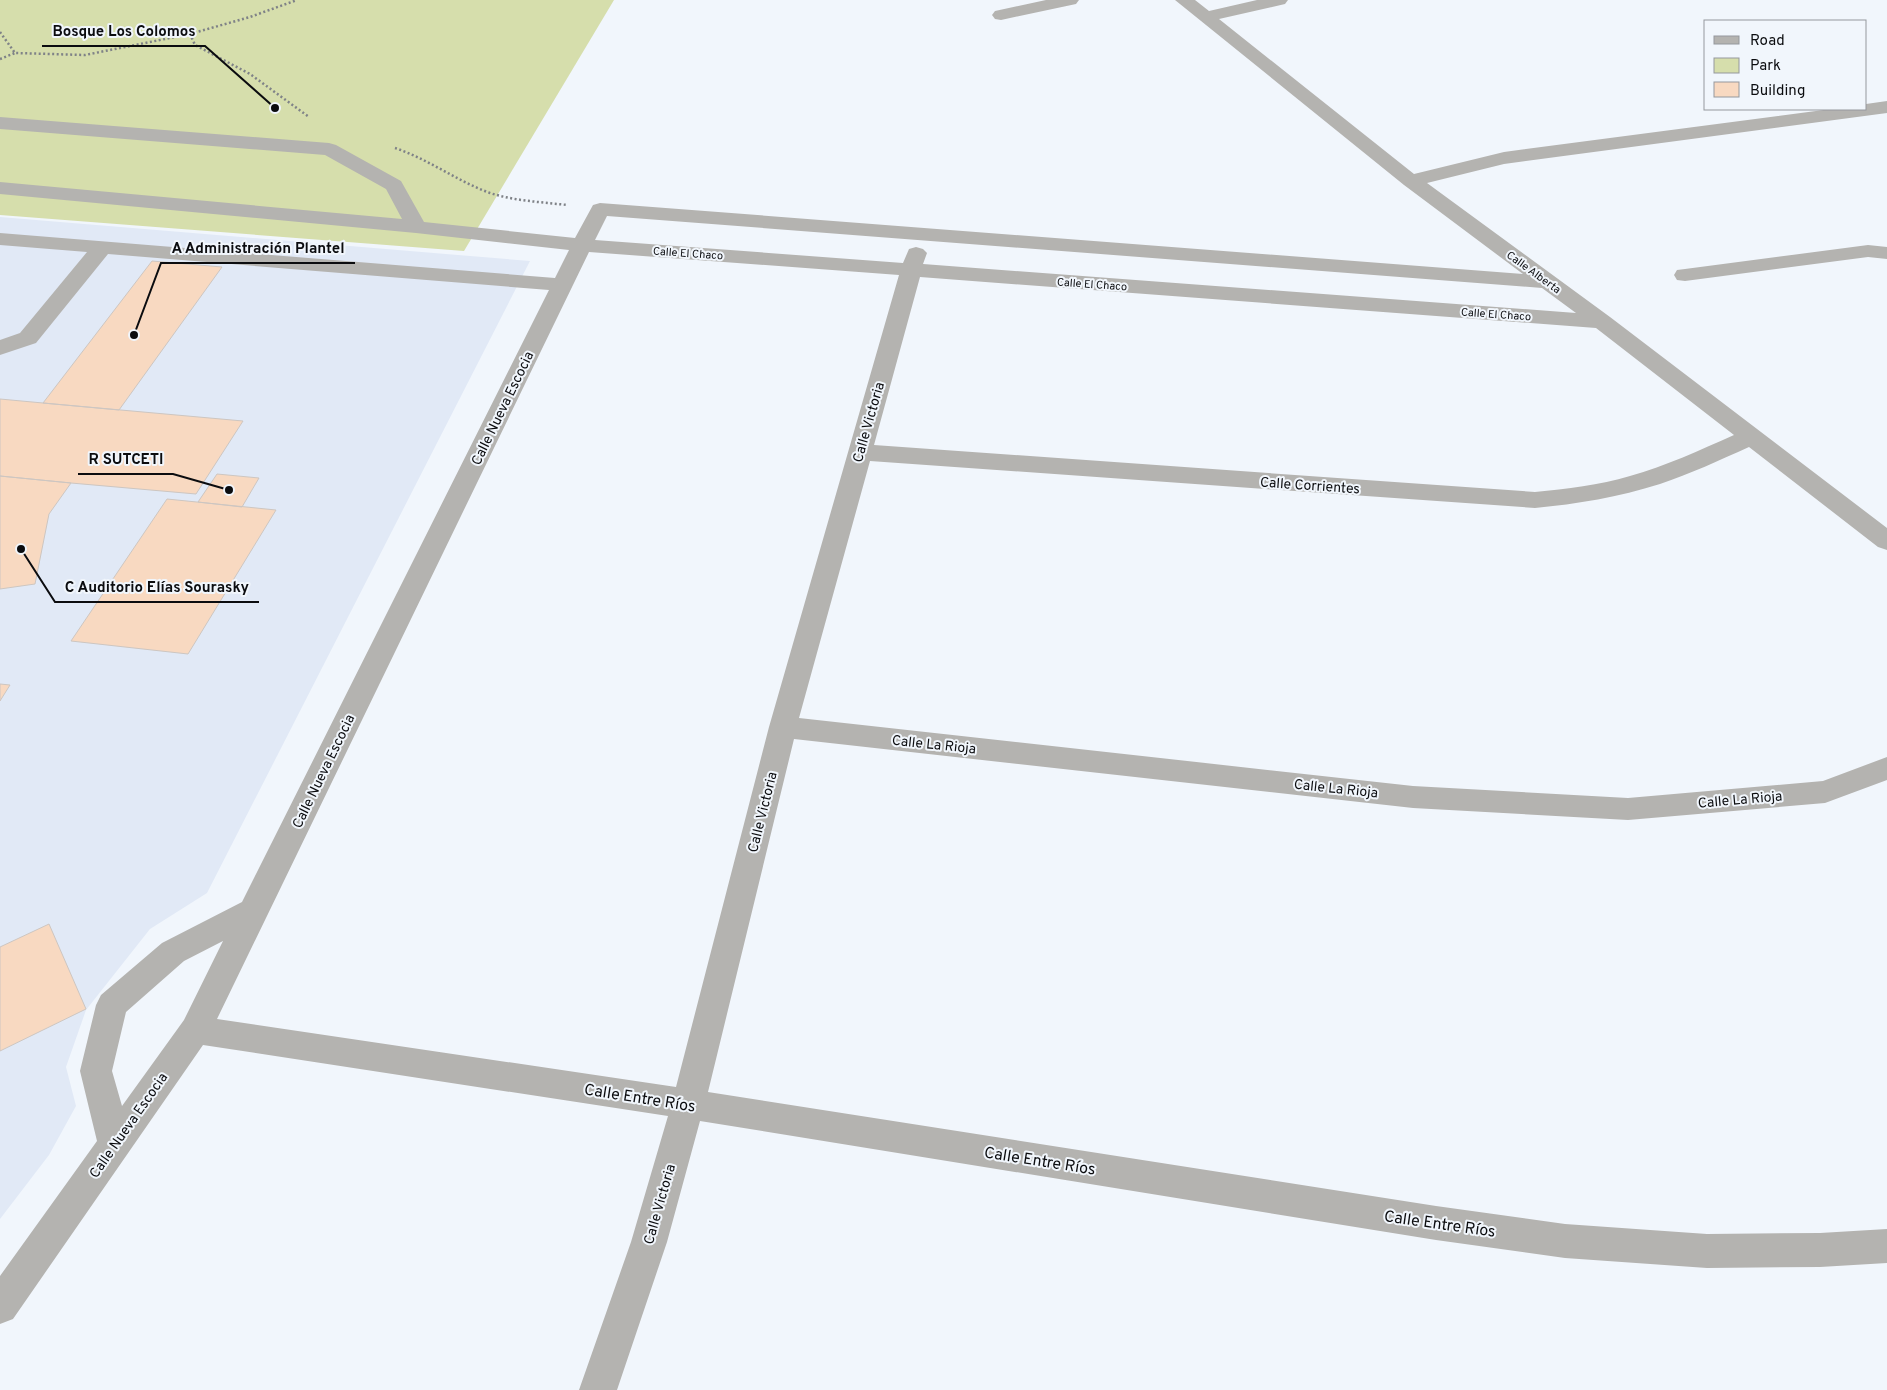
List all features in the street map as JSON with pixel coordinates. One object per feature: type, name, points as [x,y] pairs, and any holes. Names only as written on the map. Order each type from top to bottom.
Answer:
[{"type":"street","points":[[1002,15],[1070,0]]},
{"type":"street","name":"Calle Alberta","points":[[1184,0],[1411,181],[1602,322],[1887,541]]},
{"type":"street","points":[[1207,17],[1280,0]]},
{"type":"street","points":[[1411,181],[1504,158],[1887,108]]},
{"type":"street","points":[[0,123],[329,149],[394,186],[416,227]]},
{"type":"street","name":"Calle El Chaco","points":[[0,188],[416,227],[582,245],[1602,322]]},
{"type":"street","points":[[600,209],[1548,282]]},
{"type":"street","name":"Calle Nueva Escocia","points":[[0,1306],[195,1030],[600,209]]},
{"type":"street","name":"Calle Victoria","points":[[598,1390],[649,1242],[688,1104],[783,727],[859,452],[912,271],[920,233]]},
{"type":"street","points":[[0,239],[562,284]]},
{"type":"street","points":[[0,348],[28,338],[102,248]]},
{"type":"street","points":[[1685,276],[1868,251],[1887,253]]},
{"type":"street","name":"Calle Corrientes","points":[[859,452],[1535,500],[1570,497],[1665,474],[1751,437]]},
{"type":"street","name":"Calle La Rioja","points":[[783,727],[1413,797],[1628,809],[1825,792],[1887,768]]},
{"type":"street","points":[[114,1145],[96,1071],[112,1005],[173,952],[254,911]]},
{"type":"street","name":"Calle Entre Ríos","points":[[195,1030],[688,1104],[1436,1223],[1565,1240],[1707,1250],[1820,1250],[1887,1246]]},
{"type":"path","points":[[0,59],[15,53],[85,55],[190,34],[250,17],[296,0]]},
{"type":"path","points":[[0,32],[15,53]]},
{"type":"path","points":[[190,34],[195,45],[250,74],[314,120]]},
{"type":"path","points":[[395,148],[413,153],[481,190],[522,200],[600,209]]},
{"type":"shaded area","points":[[0,217],[530,261],[207,893],[150,929],[86,1010],[66,1067],[76,1106],[49,1155],[0,1219]]},
{"type":"green space","points":[[0,0],[614,0],[464,251],[0,215]]},
{"type":"building","points":[[152,261],[222,267],[119,410],[43,403]]},
{"type":"building","points":[[0,399],[243,421],[196,494],[71,483],[0,476]]},
{"type":"building","points":[[217,474],[259,478],[242,507],[198,502]]},
{"type":"building","points":[[0,476],[71,483],[49,514],[35,584],[0,589]]},
{"type":"building","points":[[167,499],[276,510],[188,654],[71,641]]},
{"type":"building","points":[[0,684],[10,685],[0,701]]},
{"type":"building","points":[[49,924],[86,1009],[0,1051],[0,947]]},
{"type":"place","name":"Bosque Los Colomos","points":[[275,108]]},
{"type":"place","name":"A Administración Plantel","points":[[134,335]]},
{"type":"place","name":"R SUTCETI","points":[[229,490]]},
{"type":"place","name":"C Auditorio Elías Sourasky","points":[[21,549]]}]
